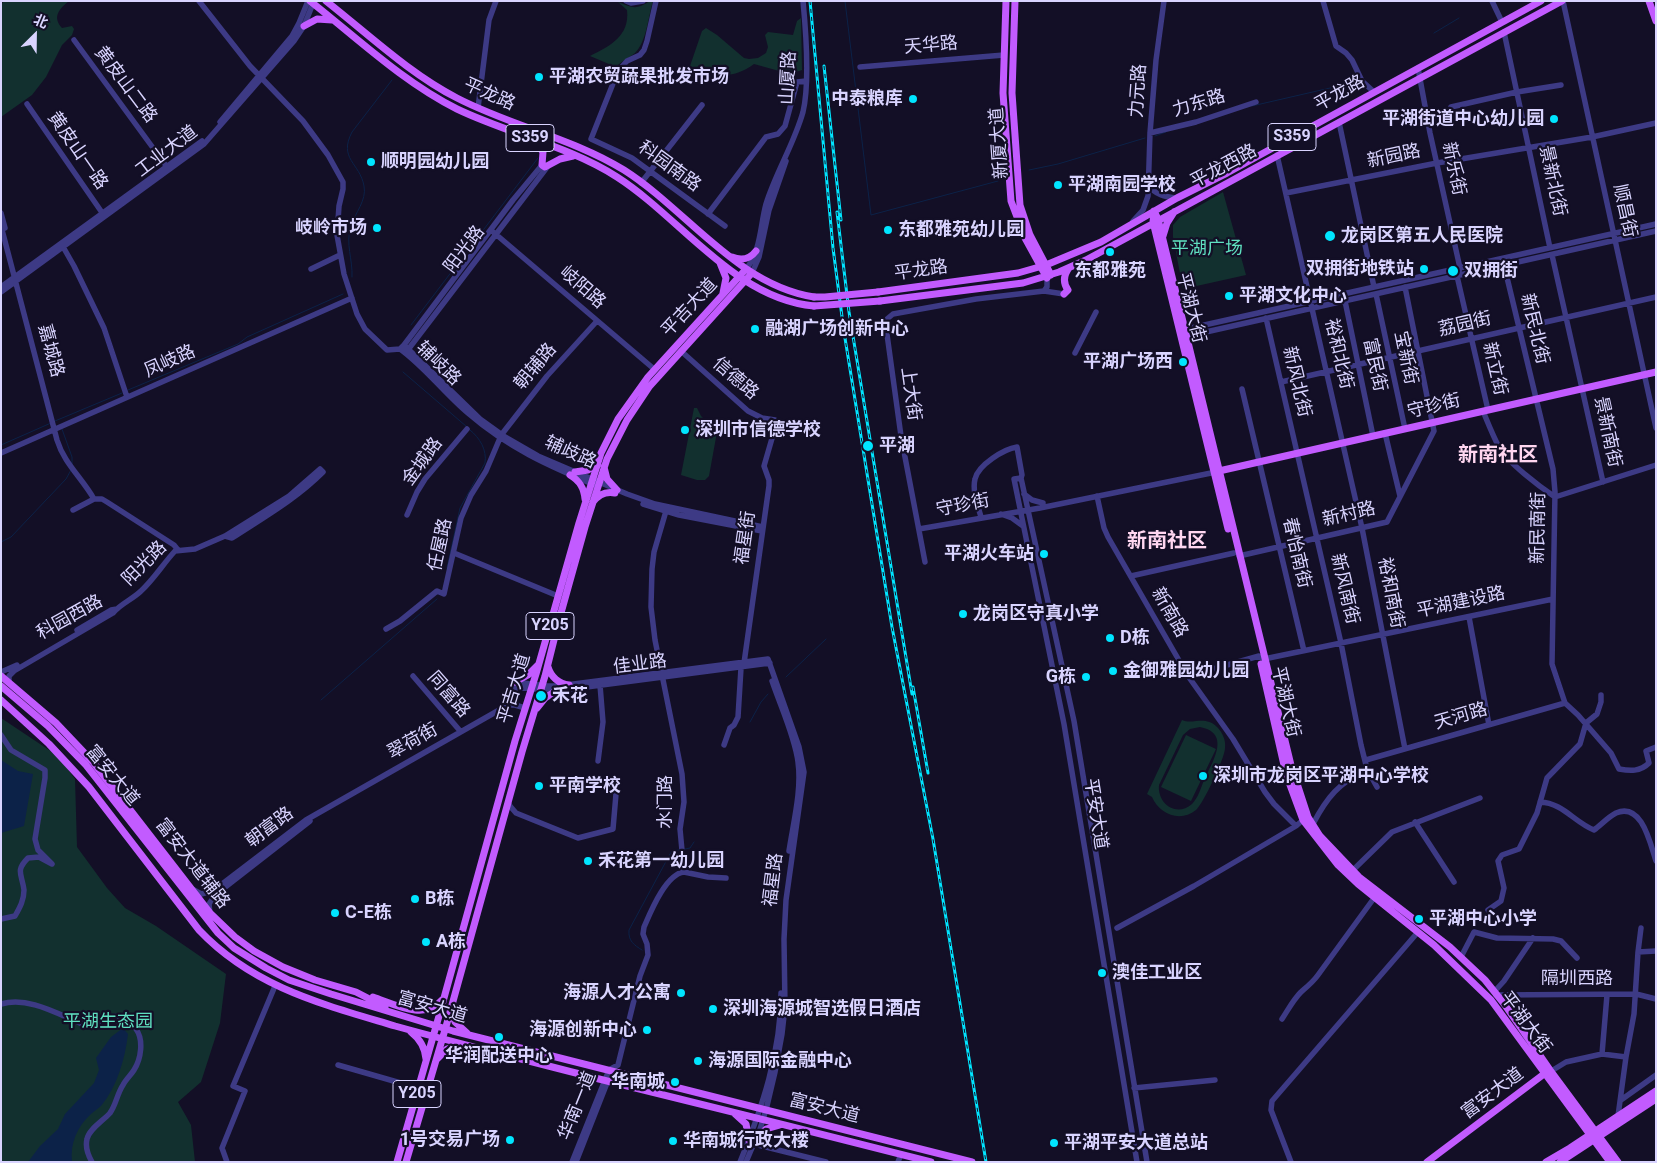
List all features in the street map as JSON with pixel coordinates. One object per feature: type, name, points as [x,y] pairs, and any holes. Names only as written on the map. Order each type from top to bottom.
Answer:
[{"type":"main road","name":"平龙路","points":[[326,1],[427,80],[457,98],[602,158],[641,183],[749,271],[786,290],[825,298],[1018,273],[1043,266],[1101,242],[1154,210],[1227,173],[1541,1]]},
{"type":"main road","name":"新厦大道","points":[[1006,1],[1003,93],[1011,201],[1025,238],[1043,266]]},
{"type":"main road","name":"新厦大道","points":[[1015,1],[1012,93],[1020,205],[1030,235],[1048,277]]},
{"type":"main road","name":"平龙西路","points":[[1086,260],[1562,1]]},
{"type":"main road","points":[[1650,1],[1656,21]]},
{"type":"main road","name":"平龙路","points":[[311,2],[399,72],[428,92],[474,116],[578,157],[607,171],[626,183],[742,279],[782,299],[814,306],[880,301],[1006,286],[1048,277],[1086,260]]},
{"type":"main road","points":[[304,26],[313,20],[321,18],[339,24]]},
{"type":"main road","points":[[532,139],[543,152],[545,165],[565,157],[578,157]]},
{"type":"main road","points":[[1163,239],[1167,223],[1178,209]]},
{"type":"main road","name":"平湖大街","points":[[1154,210],[1184,332]]},
{"type":"main road","name":"平湖大街","points":[[1156,221],[1163,239],[1216,472],[1262,658],[1286,774],[1303,820],[1338,865],[1350,872],[1376,894],[1462,971],[1491,1000],[1549,1073]]},
{"type":"main road","points":[[730,256],[739,259],[748,258],[756,251]]},
{"type":"main road","points":[[717,258],[726,278],[726,286],[721,297]]},
{"type":"main road","points":[[1066,292],[1064,278],[1071,267]]},
{"type":"main road","name":"平吉大道","points":[[602,462],[641,398],[749,271]]},
{"type":"main road","name":"平吉大道","points":[[397,1162],[434,1037],[520,723],[558,596],[618,419],[654,370],[721,297],[742,279]]},
{"type":"main road","name":"守珍街","points":[[1216,472],[1656,372]]},
{"type":"main road","points":[[602,462],[606,476],[616,492],[607,492],[588,504],[582,486],[573,473],[588,470],[602,462]]},
{"type":"main road","name":"平吉大道","points":[[406,1162],[542,688],[588,504]]},
{"type":"main road","points":[[544,648],[552,650]]},
{"type":"main road","name":"平湖大街","points":[[1262,658],[1270,677],[1291,764],[1308,818],[1350,872]]},
{"type":"main road","points":[[514,684],[532,672],[540,660]]},
{"type":"main road","points":[[548,666],[549,672],[555,679],[569,685]]},
{"type":"main road","name":"富安大道辅路","points":[[1,674],[56,723],[93,762],[210,913],[235,937],[273,963],[309,978],[356,992],[399,1014]]},
{"type":"main road","name":"富安大道","points":[[1,685],[48,726],[86,765],[218,933],[234,948],[266,968],[316,990],[437,1026],[972,1162]]},
{"type":"main road","points":[[533,715],[542,701],[556,691]]},
{"type":"main road","name":"富安大道","points":[[1,700],[49,744],[89,787],[198,930],[235,962],[275,986],[319,1003],[434,1037],[706,1105],[903,1157],[929,1161]]},
{"type":"main road","points":[[520,723],[530,726]]},
{"type":"main road","points":[[168,857],[188,896]]},
{"type":"main road","name":"平湖大街","points":[[1376,894],[1450,947],[1485,980],[1595,1136],[1618,1162]]},
{"type":"main road","points":[[356,992],[422,1011],[438,1006],[446,993]]},
{"type":"main road","points":[[451,1008],[452,1015],[458,1025],[472,1035]]},
{"type":"main road","points":[[404,1028],[414,1034],[421,1042],[426,1055],[425,1065]]},
{"type":"main road","points":[[436,1061],[447,1049],[454,1045],[463,1044]]},
{"type":"main road","points":[[588,1076],[591,1065]]},
{"type":"main road","name":"富安大道","points":[[1426,1162],[1549,1073]]},
{"type":"main road","name":"富安大道","points":[[1435,1162],[1549,1073]]},
{"type":"main road","points":[[628,1086],[630,1075]]},
{"type":"main road","points":[[1560,1162],[1618,1116],[1656,1091]]},
{"type":"main road","points":[[706,1105],[708,1095]]},
{"type":"main road","points":[[1546,1162],[1595,1136],[1656,1099]]},
{"type":"main road","points":[[730,1112],[740,1117],[746,1124],[752,1142],[771,1127],[784,1125]]},
{"type":"main road","points":[[802,1130],[805,1120]]},
{"type":"main road","name":"平湖大街","points":[[1595,1136],[1610,1162]]},
{"type":"street","name":"辅岐路","points":[[199,1],[261,77],[317,139],[342,178],[343,190],[339,206],[337,231],[340,255],[359,319],[369,334],[387,350],[404,349]]},
{"type":"street","points":[[478,108],[489,20],[496,1]]},
{"type":"street","points":[[626,1],[631,3],[643,1]]},
{"type":"street","name":"科园南路","points":[[656,1],[644,50],[640,55],[627,61],[618,71],[591,140],[632,158],[725,226]]},
{"type":"street","name":"山厦路","points":[[749,271],[756,251],[767,202],[802,114],[805,99],[803,1]]},
{"type":"street","name":"力元路","points":[[1131,223],[1139,216],[1146,204],[1156,60],[1164,1]]},
{"type":"street","points":[[1323,1],[1336,46],[1352,60],[1362,81],[1374,92]]},
{"type":"street","points":[[1492,1],[1502,22]]},
{"type":"street","name":"顺昌街","points":[[1562,1],[1656,428]]},
{"type":"street","name":"工业大道","points":[[261,77],[292,36],[311,2]]},
{"type":"street","name":"工业大道","points":[[1,287],[209,139],[294,41],[304,26],[311,2]]},
{"type":"street","name":"景新北街","points":[[1504,32],[1550,248]]},
{"type":"street","name":"黄皮山二路","points":[[74,40],[170,168]]},
{"type":"street","name":"天华路","points":[[860,67],[1004,55]]},
{"type":"street","name":"新乐街","points":[[1418,68],[1460,268]]},
{"type":"street","points":[[708,214],[766,137],[778,134],[785,126],[798,82],[806,81]]},
{"type":"street","points":[[1451,107],[1517,92],[1561,85]]},
{"type":"street","name":"力东路","points":[[1150,133],[1196,122],[1256,102]]},
{"type":"street","name":"黄皮山一路","points":[[27,104],[103,214]]},
{"type":"street","points":[[641,183],[702,105]]},
{"type":"street","points":[[1339,122],[1374,287]]},
{"type":"street","name":"新园路","points":[[1286,193],[1437,163],[1592,137],[1656,123]]},
{"type":"street","name":"山厦路","points":[[749,271],[759,258],[767,217],[787,154]]},
{"type":"street","name":"裕和北街","points":[[1277,155],[1342,443]]},
{"type":"street","name":"阳光路","points":[[404,349],[545,165]]},
{"type":"street","name":"工业大道","points":[[62,245],[170,168]]},
{"type":"street","points":[[1148,184],[1151,189],[1162,196],[1177,198]]},
{"type":"street","name":"嘉城路","points":[[1,213],[16,278]]},
{"type":"street","points":[[1184,332],[1266,318],[1374,287],[1656,224]]},
{"type":"street","name":"嘉城路","points":[[1,226],[60,449],[69,465],[85,483],[94,499]]},
{"type":"street","name":"岐阳路","points":[[493,232],[654,370]]},
{"type":"street","points":[[1184,332],[1311,305],[1345,301],[1656,232]]},
{"type":"street","points":[[62,245],[104,328],[126,393]]},
{"type":"street","points":[[311,269],[340,255]]},
{"type":"street","points":[[1552,255],[1582,389]]},
{"type":"street","name":"新民北街","points":[[1504,265],[1535,399]]},
{"type":"street","points":[[1457,276],[1460,268]]},
{"type":"street","name":"新立街","points":[[1457,276],[1486,410],[1499,448],[1506,458],[1538,486],[1555,497]]},
{"type":"street","points":[[1048,277],[1047,287],[1044,290],[1066,292]]},
{"type":"street","name":"工业大道","points":[[1,292],[16,278]]},
{"type":"street","points":[[1405,288],[1432,423]]},
{"type":"street","name":"上大街","points":[[925,562],[901,436],[886,327],[887,320],[892,314],[976,299],[1044,290]]},
{"type":"street","name":"宝新街","points":[[1376,294],[1404,429]]},
{"type":"street","name":"荔园街","points":[[1281,382],[1656,297]]},
{"type":"street","name":"凤岐路","points":[[1,453],[54,424],[352,298]]},
{"type":"street","name":"富民街","points":[[1345,301],[1373,436]]},
{"type":"street","points":[[1075,354],[1096,312]]},
{"type":"street","name":"新风北街","points":[[1266,318],[1297,453]]},
{"type":"street","name":"朝辅路","points":[[501,436],[547,376],[597,321]]},
{"type":"street","name":"辅歧路","points":[[404,349],[501,436],[595,483]]},
{"type":"street","name":"信德路","points":[[681,351],[748,411],[762,418],[775,420]]},
{"type":"street","name":"春怡南街","points":[[1242,389],[1304,651]]},
{"type":"street","name":"景新南街","points":[[1582,389],[1602,482]]},
{"type":"street","name":"新民南街","points":[[1535,399],[1553,469],[1555,497],[1552,664],[1565,703]]},
{"type":"street","name":"福星街","points":[[724,745],[730,728],[738,717],[742,665],[769,480],[764,466],[775,428],[775,420]]},
{"type":"street","name":"新村路","points":[[1131,576],[1387,522],[1434,431],[1432,423]]},
{"type":"street","name":"金城路","points":[[407,514],[425,479],[467,429]]},
{"type":"street","points":[[1385,433],[1400,496]]},
{"type":"street","name":"任屋路","points":[[386,629],[400,621],[438,591],[444,594],[464,509],[486,471],[501,436]]},
{"type":"street","name":"裕和南街","points":[[1342,443],[1362,528],[1405,749]]},
{"type":"street","name":"平安大道","points":[[980,518],[975,488],[976,476],[986,464],[1007,448],[1018,445],[1022,475],[1017,479]]},
{"type":"street","name":"新风南街","points":[[1297,453],[1341,643],[1367,769]]},
{"type":"street","points":[[1555,497],[1656,465]]},
{"type":"street","name":"阳光路","points":[[116,609],[141,592],[172,554],[178,550],[195,549],[225,536],[289,496],[322,470]]},
{"type":"street","name":"守珍街","points":[[919,529],[1216,472]]},
{"type":"street","name":"守珍街","points":[[1042,505],[1216,472]]},
{"type":"street","name":"平安大道","points":[[1017,479],[1024,494],[1070,698],[1147,1162]]},
{"type":"street","name":"平安大道","points":[[1017,479],[1020,509],[1060,701],[1137,1162]]},
{"type":"street","points":[[595,483],[666,512],[762,529]]},
{"type":"street","points":[[616,492],[665,507],[762,529]]},
{"type":"street","points":[[1024,494],[1042,505],[1034,514],[1031,524]]},
{"type":"street","name":"新南路","points":[[1097,496],[1104,528],[1108,537],[1188,676],[1233,739],[1270,798],[1296,826]]},
{"type":"street","points":[[73,510],[94,499],[102,499],[174,544],[178,550]]},
{"type":"street","name":"水门路","points":[[666,512],[654,552],[650,593],[654,633],[683,783],[684,802],[680,830],[684,872]]},
{"type":"street","points":[[999,514],[1012,518],[1024,528]]},
{"type":"street","points":[[454,553],[558,596]]},
{"type":"street","name":"平湖建设路","points":[[1188,676],[1262,658],[1553,599]]},
{"type":"street","name":"科园西路","points":[[1,674],[111,610],[116,609]]},
{"type":"street","name":"科园西路","points":[[10,683],[8,678],[12,672],[113,613],[116,609]]},
{"type":"street","points":[[1468,617],[1489,725]]},
{"type":"street","name":"佳业路","points":[[542,688],[767,662]]},
{"type":"street","name":"福星路","points":[[752,1142],[778,1059],[784,1022],[786,900],[804,772],[800,746],[767,662]]},
{"type":"street","name":"佳业路","points":[[514,684],[556,691],[663,675]]},
{"type":"street","name":"同富路","points":[[413,676],[462,732]]},
{"type":"street","points":[[514,684],[511,704],[525,708]]},
{"type":"street","points":[[598,760],[603,722],[600,685]]},
{"type":"street","points":[[1488,910],[1501,901],[1504,888],[1498,861],[1502,855],[1519,849],[1537,812],[1547,778],[1580,744],[1586,723],[1597,714],[1601,695]]},
{"type":"street","points":[[1565,703],[1586,723],[1611,752],[1619,769],[1631,772],[1644,768],[1649,763],[1646,751],[1656,747]]},
{"type":"street","name":"天河路","points":[[1366,760],[1565,703]]},
{"type":"street","name":"翠荷街","points":[[317,814],[511,704]]},
{"type":"street","points":[[1,735],[12,750],[45,770],[35,839],[38,850],[52,864],[39,858],[28,858],[22,864],[19,871],[24,891],[22,904],[14,916],[1,919]]},
{"type":"street","points":[[1069,753],[1079,752]]},
{"type":"street","points":[[1313,824],[1325,802],[1336,789],[1352,777],[1367,769],[1377,787]]},
{"type":"street","points":[[504,817],[508,813],[516,813],[578,838],[613,829],[616,794]]},
{"type":"street","points":[[1350,872],[1392,832],[1480,798]]},
{"type":"street","points":[[508,802],[516,813]]},
{"type":"street","points":[[1540,802],[1551,802],[1586,827],[1594,830],[1614,814],[1624,811],[1632,812],[1639,817],[1656,861]]},
{"type":"street","name":"朝富路","points":[[192,889],[201,894],[213,891],[300,824],[317,814]]},
{"type":"street","name":"朝富路","points":[[210,913],[209,904],[215,895],[317,814]]},
{"type":"street","points":[[1117,928],[1194,886],[1296,826],[1303,820]]},
{"type":"street","points":[[1416,822],[1454,882]]},
{"type":"street","points":[[609,1070],[618,1065],[640,976],[648,955],[647,944],[643,934],[644,926],[668,882],[674,875],[684,872],[708,877],[726,878]]},
{"type":"street","points":[[1282,1019],[1292,1002],[1311,985],[1376,894]]},
{"type":"street","points":[[1618,1116],[1634,1014],[1640,928]]},
{"type":"street","points":[[1291,1162],[1271,1110],[1272,1101],[1418,932]]},
{"type":"street","points":[[1461,957],[1474,932],[1497,938],[1533,938],[1561,941],[1577,958]]},
{"type":"street","points":[[1495,994],[1533,938]]},
{"type":"street","points":[[1638,952],[1656,951]]},
{"type":"street","points":[[227,1162],[222,1148],[246,1091],[233,1086],[275,986]]},
{"type":"street","name":"隔圳西路","points":[[1495,994],[1636,994],[1656,999]]},
{"type":"street","points":[[1602,1054],[1607,995]]},
{"type":"street","points":[[1,1004],[27,1002],[85,1025],[94,1026],[101,1020],[112,1016],[123,1016],[139,1032],[139,1060],[122,1085],[111,1112],[87,1138],[87,1150],[92,1162]]},
{"type":"street","points":[[1549,1073],[1566,1062],[1602,1054],[1626,1057]]},
{"type":"street","points":[[338,1065],[418,1088]]},
{"type":"street","name":"华南一道","points":[[576,1162],[609,1070]]},
{"type":"street","points":[[1621,1100],[1656,1075]]},
{"type":"street","name":"华南一道","points":[[572,1162],[607,1080]]},
{"type":"street","points":[[1134,1088],[1214,1080]]},
{"type":"street","points":[[740,1162],[752,1142]]},
{"type":"street","points":[[746,1162],[752,1142]]},
{"type":"street","points":[[752,1142],[826,1162]]},
{"type":"street","points":[[898,1162],[903,1157]]},
{"type":"green space","points":[[4,1],[69,1],[58,13],[57,20],[62,28],[72,26],[74,29],[72,35],[62,45],[46,77],[32,95],[1,117],[1,5]]},
{"type":"green space","points":[[653,1],[645,35],[635,53],[616,67],[590,56],[611,44],[622,33],[627,19],[627,10],[618,2],[634,7],[641,6]]},
{"type":"green space","points":[[801,18],[802,70],[790,74],[754,64],[738,73],[723,75],[690,66],[702,31],[706,28],[744,58],[749,59],[758,58],[766,53],[768,47],[765,35],[768,32],[793,35],[797,21]]},
{"type":"green space","name":"平湖广场","points":[[1223,192],[1246,275],[1183,289],[1173,237],[1173,225],[1180,217]]},
{"type":"green space","points":[[694,408],[697,408],[701,416],[717,432],[709,476],[705,480],[697,480],[681,475]]},
{"type":"green space","name":"平湖生态园","points":[[1,718],[58,756],[75,779],[77,847],[107,888],[125,908],[156,926],[226,974],[220,1023],[201,1082],[178,1102],[191,1125],[195,1162],[1,1162]]},
{"type":"green space","points":[[1182,720],[1213,723],[1221,732],[1224,740],[1224,753],[1218,770],[1196,810],[1183,816],[1171,815],[1160,808],[1152,797],[1147,794]],"holes":[[[1200,727],[1210,730],[1215,735],[1217,749],[1198,796],[1186,808],[1174,809],[1164,803],[1159,792],[1159,785],[1183,735],[1190,729]]]},
{"type":"green space","points":[[1186,735],[1216,749],[1191,801],[1161,787]]},
{"type":"water","points":[[1,760],[18,771],[33,774],[24,826],[1,833]]},
{"type":"water","points":[[123,1028],[128,1034],[125,1053],[116,1081],[101,1106],[86,1119],[78,1130],[73,1142],[72,1162],[28,1162],[40,1146],[58,1129],[65,1114],[94,1083],[99,1070],[96,1058],[111,1037]]},
{"type":"waterway","points":[[845,1],[871,215],[998,181]]},
{"type":"waterway","points":[[1434,33],[1459,18]]},
{"type":"waterway","points":[[352,277],[349,233],[364,196],[364,186],[362,178],[349,155],[347,149],[348,141],[352,132],[392,80]]},
{"type":"waterway","points":[[1252,106],[1343,85],[1356,84]]},
{"type":"waterway","points":[[1155,136],[1166,132]]},
{"type":"waterway","points":[[1029,170],[1058,164],[1145,138]]},
{"type":"waterway","points":[[411,325],[538,158]]},
{"type":"waterway","points":[[128,390],[238,344],[247,337],[343,294]]},
{"type":"waterway","points":[[403,372],[467,427]]},
{"type":"waterway","points":[[55,421],[122,393]]},
{"type":"waterway","points":[[1,445],[51,423]]},
{"type":"waterway","points":[[62,429],[72,457],[72,464]]},
{"type":"waterway","points":[[447,568],[460,508],[485,463],[485,453],[482,445],[470,430]]},
{"type":"waterway","points":[[1,542],[11,537],[66,479],[71,470]]},
{"type":"waterway","points":[[321,700],[437,599]]},
{"type":"waterway","points":[[786,677],[826,639]]},
{"type":"waterway","points":[[750,722],[761,702],[768,694]]},
{"type":"waterway","points":[[685,849],[690,848],[694,842]]},
{"type":"waterway","points":[[642,950],[632,942],[629,937],[629,930],[670,854],[672,851],[679,850]]},
{"type":"railway","points":[[810,1],[833,248],[844,332],[892,627],[933,839],[986,1162]]},
{"type":"railway","points":[[824,66],[841,220]]},
{"type":"railway","points":[[837,212],[849,312],[912,694]]},
{"type":"railway","points":[[913,687],[928,773]]},
{"type":"place","name":"平湖农贸蔬果批发市场","points":[[539,77]]},
{"type":"place","name":"中泰粮库","points":[[913,99]]},
{"type":"place","name":"平湖街道中心幼儿园","points":[[1554,119]]},
{"type":"place","name":"顺明园幼儿园","points":[[371,162]]},
{"type":"place","name":"平湖南园学校","points":[[1058,185]]},
{"type":"place","name":"岐岭市场","points":[[377,228]]},
{"type":"place","name":"东都雅苑幼儿园","points":[[888,230]]},
{"type":"place","name":"龙岗区第五人民医院","points":[[1330,236]]},
{"type":"place","name":"东都雅苑","points":[[1110,252]]},
{"type":"place","name":"双拥街地铁站","points":[[1424,269]]},
{"type":"place","name":"双拥街","points":[[1453,271]]},
{"type":"place","name":"平湖文化中心","points":[[1229,296]]},
{"type":"place","name":"融湖广场创新中心","points":[[755,329]]},
{"type":"place","name":"平湖广场西","points":[[1183,362]]},
{"type":"place","name":"深圳市信德学校","points":[[685,430]]},
{"type":"place","name":"平湖","points":[[868,446]]},
{"type":"place","name":"平湖火车站","points":[[1044,554]]},
{"type":"place","name":"龙岗区守真小学","points":[[963,614]]},
{"type":"place","name":"D栋","points":[[1110,638]]},
{"type":"place","name":"金御雅园幼儿园","points":[[1113,671]]},
{"type":"place","name":"G栋","points":[[1086,677]]},
{"type":"place","name":"禾花","points":[[541,696]]},
{"type":"place","name":"深圳市龙岗区平湖中心学校","points":[[1203,776]]},
{"type":"place","name":"平南学校","points":[[539,786]]},
{"type":"place","name":"禾花第一幼儿园","points":[[588,861]]},
{"type":"place","name":"B栋","points":[[415,899]]},
{"type":"place","name":"C-E栋","points":[[335,913]]},
{"type":"place","name":"平湖中心小学","points":[[1419,919]]},
{"type":"place","name":"A栋","points":[[426,942]]},
{"type":"place","name":"澳佳工业区","points":[[1102,973]]},
{"type":"place","name":"海源人才公寓","points":[[681,993]]},
{"type":"place","name":"深圳海源城智选假日酒店","points":[[713,1009]]},
{"type":"place","name":"海源创新中心","points":[[647,1030]]},
{"type":"place","name":"华润配送中心","points":[[499,1037]]},
{"type":"place","name":"海源国际金融中心","points":[[698,1061]]},
{"type":"place","name":"华南城","points":[[675,1082]]},
{"type":"place","name":"1号交易广场","points":[[510,1140]]},
{"type":"place","name":"华南城行政大楼","points":[[673,1141]]},
{"type":"place","name":"平湖平安大道总站","points":[[1054,1143]]},
{"type":"district","name":"新南社区","points":[[1498,456]]},
{"type":"district","name":"新南社区","points":[[1167,542]]}]
